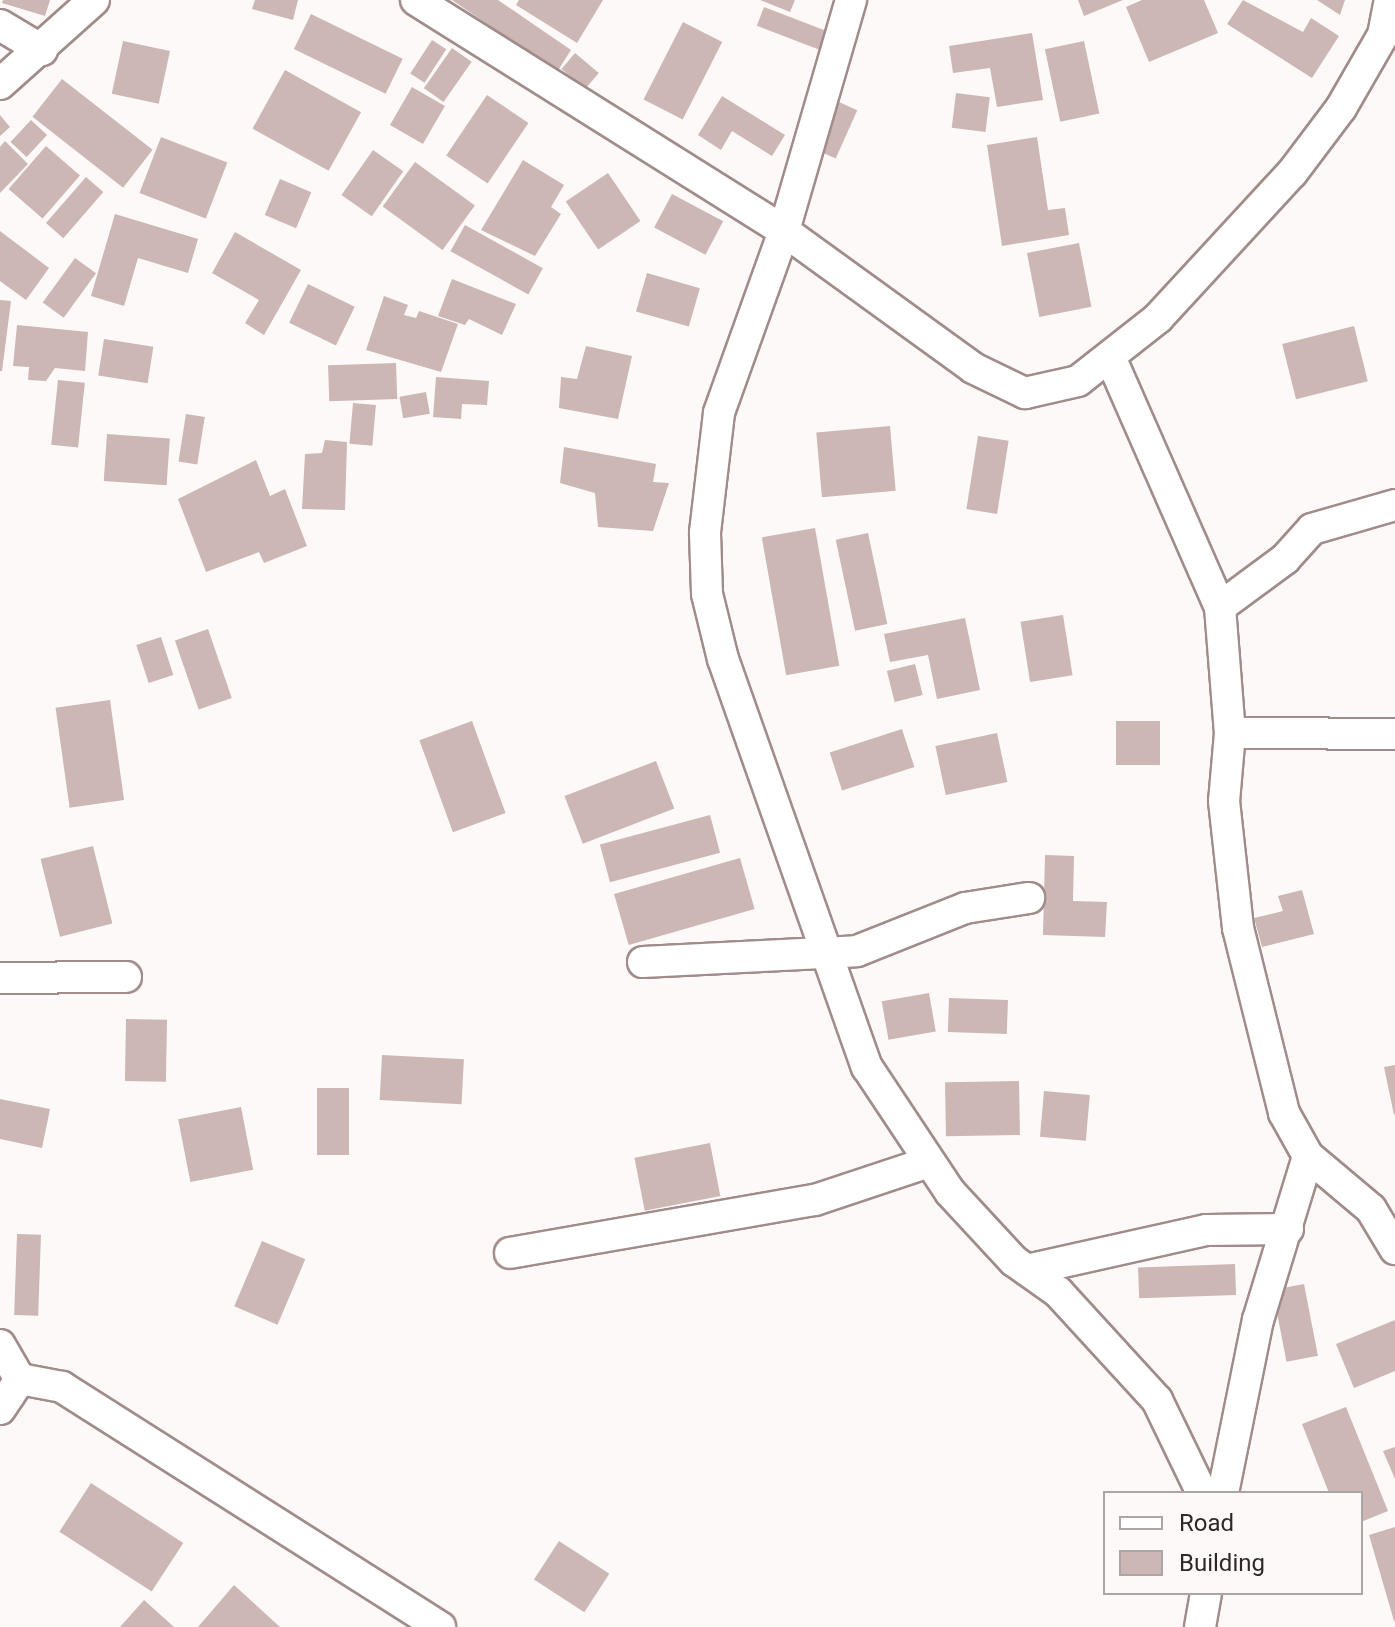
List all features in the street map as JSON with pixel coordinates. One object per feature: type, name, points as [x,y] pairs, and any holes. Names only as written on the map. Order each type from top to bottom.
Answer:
[{"type":"street","points":[[0,84],[42,50],[94,0]]},
{"type":"street","points":[[851,0],[784,231],[719,413],[705,533],[707,594],[824,954],[867,1067],[929,1162],[1027,1270],[1058,1292],[1157,1400],[1201,1491]]},
{"type":"street","points":[[425,3],[784,231],[973,368],[1025,393],[1078,381],[1111,359],[1292,173],[1389,37],[1390,0]]},
{"type":"street","points":[[0,25],[42,50]]},
{"type":"street","points":[[1111,359],[1220,607],[1230,733],[1224,801],[1238,928],[1284,1113],[1308,1156],[1383,1205],[1395,1249]]},
{"type":"street","points":[[1220,607],[1285,559],[1312,529],[1395,505]]},
{"type":"street","points":[[1230,733],[1395,734]]},
{"type":"street","points":[[643,962],[857,951],[965,908],[1029,898]]},
{"type":"street","points":[[0,978],[126,977]]},
{"type":"street","points":[[1223,1491],[1258,1320],[1308,1156]]},
{"type":"street","points":[[510,1253],[815,1200],[929,1162]]},
{"type":"street","points":[[1027,1270],[1206,1230],[1288,1229]]},
{"type":"street","points":[[0,1345],[20,1379],[62,1387],[440,1627]]},
{"type":"street","points":[[0,1409],[20,1379]]},
{"type":"street","points":[[1200,1627],[1206,1595]]},
{"type":"building","points":[[3,0],[50,0],[45,16],[2,3]]},
{"type":"building","points":[[255,0],[298,0],[293,20],[252,9]]},
{"type":"building","points":[[452,0],[498,0],[571,50],[557,72]]},
{"type":"building","points":[[519,0],[603,0],[577,43],[516,5]]},
{"type":"building","points":[[760,0],[795,0],[790,12]]},
{"type":"building","points":[[1078,0],[1123,0],[1084,16]]},
{"type":"building","points":[[1142,0],[1204,0],[1218,33],[1149,62],[1126,7]]},
{"type":"building","points":[[1243,0],[1303,32],[1311,18],[1339,36],[1312,78],[1227,24]]},
{"type":"building","points":[[1317,0],[1345,0],[1340,15]]},
{"type":"building","points":[[764,7],[827,31],[819,50],[757,26]]},
{"type":"building","points":[[311,14],[403,59],[386,94],[294,49]]},
{"type":"building","points":[[683,22],[722,42],[683,119],[644,100]]},
{"type":"building","points":[[1032,33],[1043,100],[997,107],[990,68],[953,73],[949,46]]},
{"type":"building","points":[[432,40],[446,49],[424,83],[410,74]]},
{"type":"building","points":[[123,41],[170,51],[159,104],[112,94]]},
{"type":"building","points":[[1084,41],[1099,113],[1060,122],[1045,49]]},
{"type":"building","points":[[452,48],[472,62],[444,102],[424,88]]},
{"type":"building","points":[[575,53],[599,73],[585,89],[562,69]]},
{"type":"building","points":[[285,70],[361,112],[329,171],[253,129]]},
{"type":"building","points":[[62,79],[153,150],[123,188],[32,117]]},
{"type":"building","points":[[412,87],[445,106],[423,144],[390,125]]},
{"type":"building","points":[[956,93],[990,97],[985,132],[952,128]]},
{"type":"building","points":[[487,95],[528,123],[488,183],[446,156]]},
{"type":"building","points":[[722,96],[785,135],[772,156],[732,131],[721,150],[698,135]]},
{"type":"building","points":[[839,102],[857,110],[836,159],[817,150]]},
{"type":"building","points":[[0,115],[10,127],[0,136]]},
{"type":"building","points":[[31,120],[47,135],[27,157],[11,142]]},
{"type":"building","points":[[161,137],[227,162],[206,218],[139,193]]},
{"type":"building","points":[[1037,137],[1048,210],[1065,208],[1069,235],[1002,246],[987,145]]},
{"type":"building","points":[[5,141],[28,164],[0,193],[0,147]]},
{"type":"building","points":[[46,146],[80,176],[43,219],[9,189]]},
{"type":"building","points":[[373,150],[403,171],[372,216],[341,195]]},
{"type":"building","points":[[523,160],[564,185],[551,207],[561,214],[535,256],[481,230]]},
{"type":"building","points":[[415,162],[475,205],[443,250],[383,206]]},
{"type":"building","points":[[608,173],[640,221],[598,250],[566,202]]},
{"type":"building","points":[[86,177],[103,192],[63,238],[46,223]]},
{"type":"building","points":[[280,179],[311,192],[296,228],[265,215]]},
{"type":"building","points":[[672,194],[723,221],[705,255],[654,228]]},
{"type":"building","points":[[115,214],[198,239],[188,273],[138,258],[124,306],[91,296]]},
{"type":"building","points":[[465,225],[543,268],[528,294],[450,251]]},
{"type":"building","points":[[0,231],[49,268],[26,300],[0,281]]},
{"type":"building","points":[[235,232],[301,270],[264,335],[245,323],[259,300],[212,273]]},
{"type":"building","points":[[1079,243],[1091,307],[1039,317],[1027,253]]},
{"type":"building","points":[[75,258],[96,273],[64,318],[43,302]]},
{"type":"building","points":[[647,273],[700,288],[689,327],[636,311]]},
{"type":"building","points":[[452,279],[516,304],[502,335],[469,319],[465,325],[438,316]]},
{"type":"building","points":[[308,284],[355,307],[336,345],[289,323]]},
{"type":"building","points":[[384,296],[408,305],[404,315],[416,318],[419,311],[458,324],[441,372],[366,350]]},
{"type":"building","points":[[0,300],[11,301],[2,371],[0,371]]},
{"type":"building","points":[[17,325],[88,332],[85,371],[55,368],[46,381],[28,380],[29,367],[13,366]]},
{"type":"building","points":[[1354,326],[1368,381],[1296,399],[1282,344]]},
{"type":"building","points":[[104,339],[153,347],[148,383],[98,376]]},
{"type":"building","points":[[586,346],[632,356],[618,419],[559,408],[561,377],[577,379]]},
{"type":"building","points":[[396,363],[397,399],[329,401],[328,365]]},
{"type":"building","points":[[436,377],[489,381],[487,405],[462,404],[461,419],[433,417]]},
{"type":"building","points":[[58,380],[85,383],[78,447],[51,445]]},
{"type":"building","points":[[426,392],[430,414],[403,418],[399,397]]},
{"type":"building","points":[[353,403],[376,405],[372,446],[349,444]]},
{"type":"building","points":[[186,414],[205,417],[197,464],[178,461]]},
{"type":"building","points":[[890,426],[896,491],[822,497],[816,432]]},
{"type":"building","points":[[107,434],[170,438],[167,485],[104,481]]},
{"type":"building","points":[[978,436],[1009,441],[997,514],[966,509]]},
{"type":"building","points":[[325,440],[347,442],[345,510],[302,509],[305,454],[322,453]]},
{"type":"building","points":[[564,447],[656,464],[653,482],[669,483],[653,531],[598,527],[595,493],[560,483]]},
{"type":"building","points":[[256,460],[270,496],[285,489],[307,546],[264,563],[259,552],[206,572],[178,499]]},
{"type":"building","points":[[815,528],[839,666],[786,675],[762,537]]},
{"type":"building","points":[[868,533],[887,624],[855,631],[836,540]]},
{"type":"building","points":[[1063,615],[1073,675],[1030,682],[1021,622]]},
{"type":"building","points":[[965,618],[980,690],[937,699],[928,655],[890,662],[884,634]]},
{"type":"building","points":[[208,629],[232,698],[199,709],[175,640]]},
{"type":"building","points":[[161,637],[173,675],[149,683],[136,645]]},
{"type":"building","points":[[915,664],[923,695],[895,702],[887,671]]},
{"type":"building","points":[[110,700],[124,800],[70,808],[56,708]]},
{"type":"building","points":[[472,721],[506,813],[453,832],[419,740]]},
{"type":"building","points":[[1116,721],[1160,721],[1160,765],[1116,765]]},
{"type":"building","points":[[902,729],[914,767],[842,791],[830,752]]},
{"type":"building","points":[[997,733],[1007,782],[946,795],[935,746]]},
{"type":"building","points":[[656,761],[674,809],[583,844],[565,796]]},
{"type":"building","points":[[710,815],[720,853],[610,882],[600,845]]},
{"type":"building","points":[[93,846],[112,924],[60,937],[41,859]]},
{"type":"building","points":[[1045,855],[1074,856],[1073,901],[1107,902],[1105,937],[1043,935]]},
{"type":"building","points":[[740,858],[755,909],[629,945],[614,894]]},
{"type":"building","points":[[1302,890],[1314,934],[1262,947],[1254,918],[1283,911],[1278,896]]},
{"type":"building","points":[[929,993],[936,1031],[889,1040],[882,1001]]},
{"type":"building","points":[[949,998],[1008,1000],[1007,1034],[948,1032]]},
{"type":"building","points":[[126,1019],[167,1020],[166,1082],[125,1081]]},
{"type":"building","points":[[382,1055],[464,1059],[462,1104],[380,1100]]},
{"type":"building","points":[[1395,1065],[1395,1114],[1394,1115],[1384,1067]]},
{"type":"building","points":[[1019,1081],[1020,1135],[946,1136],[945,1082]]},
{"type":"building","points":[[317,1088],[349,1088],[349,1155],[317,1155]]},
{"type":"building","points":[[1044,1091],[1090,1095],[1086,1141],[1040,1137]]},
{"type":"building","points":[[0,1099],[50,1109],[42,1148],[0,1139]]},
{"type":"building","points":[[241,1107],[253,1170],[190,1182],[178,1119]]},
{"type":"building","points":[[710,1143],[720,1196],[645,1211],[634,1158]]},
{"type":"building","points":[[17,1234],[41,1235],[38,1316],[14,1315]]},
{"type":"building","points":[[262,1241],[305,1259],[278,1325],[234,1306]]},
{"type":"building","points":[[1235,1264],[1236,1295],[1139,1298],[1138,1267]]},
{"type":"building","points":[[1304,1284],[1318,1356],[1287,1362],[1273,1290]]},
{"type":"building","points":[[1395,1320],[1395,1371],[1354,1388],[1336,1344]]},
{"type":"building","points":[[1346,1407],[1388,1511],[1363,1521],[1363,1491],[1328,1491],[1302,1424]]},
{"type":"building","points":[[1395,1447],[1395,1479],[1383,1451]]},
{"type":"building","points":[[91,1483],[183,1543],[152,1592],[59,1532]]},
{"type":"building","points":[[1395,1527],[1395,1621],[1394,1621],[1369,1535]]},
{"type":"building","points":[[559,1541],[609,1574],[584,1612],[534,1580]]},
{"type":"building","points":[[234,1585],[280,1627],[198,1627]]},
{"type":"building","points":[[144,1600],[174,1627],[120,1627]]}]
